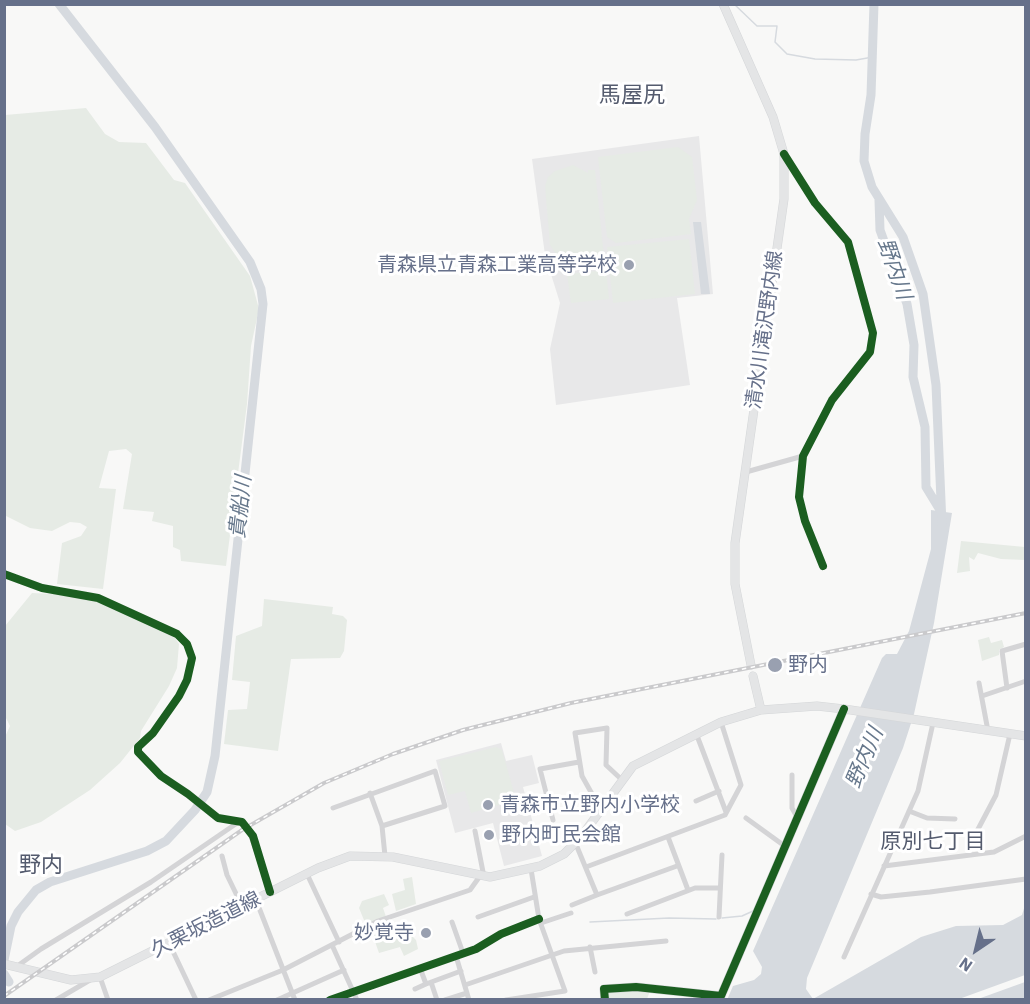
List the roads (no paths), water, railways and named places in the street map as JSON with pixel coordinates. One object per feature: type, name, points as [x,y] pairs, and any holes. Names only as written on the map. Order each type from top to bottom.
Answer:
[{"type":"main road","name":"清水川滝沢野内線","points":[[723,4],[772,117],[784,153],[784,199],[734,566],[752,665]]},
{"type":"main road","points":[[753,676],[761,710]]},
{"type":"main road","name":"久栗坂造道線","points":[[6,964],[50,977],[90,980],[307,874],[350,856],[385,856],[482,876],[531,868],[559,858],[576,842],[621,779],[633,766],[648,756],[721,722],[761,710],[817,706],[848,709],[1026,736]]},
{"type":"main road","points":[[605,999],[604,989],[636,987],[721,996],[848,709]]},
{"type":"street","points":[[784,153],[815,203],[848,242],[873,333],[870,352],[832,400],[803,456],[799,497],[805,521],[823,566]]},
{"type":"street","points":[[746,472],[803,456]]},
{"type":"street","points":[[4,574],[42,588],[98,598],[177,634],[187,644],[192,658],[187,680],[163,720],[138,747],[138,752],[161,777],[218,818],[241,822],[16,967]]},
{"type":"street","points":[[1007,688],[1002,651],[1026,644]]},
{"type":"street","points":[[982,696],[1026,681]]},
{"type":"street","points":[[979,684],[988,731]]},
{"type":"street","points":[[586,867],[668,837],[726,812],[741,785],[721,722]]},
{"type":"street","points":[[844,957],[920,784],[933,723]]},
{"type":"street","points":[[601,810],[584,783],[575,732],[607,729],[606,765],[621,779]]},
{"type":"street","points":[[696,733],[726,812]]},
{"type":"street","points":[[976,833],[996,795],[1010,734]]},
{"type":"street","points":[[554,820],[540,769],[579,762]]},
{"type":"street","points":[[333,808],[435,771],[445,806],[382,826]]},
{"type":"street","points":[[792,775],[792,808],[798,819]]},
{"type":"street","points":[[696,801],[718,791]]},
{"type":"street","points":[[370,793],[382,826],[385,856]]},
{"type":"street","points":[[909,811],[927,818],[955,819]]},
{"type":"street","points":[[746,818],[786,847]]},
{"type":"street","points":[[209,999],[283,970],[378,921],[470,890],[482,876],[476,831]]},
{"type":"street","points":[[250,832],[270,892]]},
{"type":"street","points":[[884,866],[994,852],[1026,836]]},
{"type":"street","points":[[668,837],[677,866],[688,890]]},
{"type":"street","points":[[576,842],[597,895]]},
{"type":"street","points":[[719,917],[722,855]]},
{"type":"street","points":[[222,856],[227,875],[242,906]]},
{"type":"street","points":[[572,904],[677,866]]},
{"type":"street","points":[[506,999],[565,991],[540,921],[534,897],[531,868]]},
{"type":"street","points":[[307,874],[357,999]]},
{"type":"street","points":[[871,894],[881,897],[1026,879]]},
{"type":"street","points":[[627,914],[688,890],[719,888]]},
{"type":"street","points":[[478,917],[534,897]]},
{"type":"street","points":[[256,900],[295,999]]},
{"type":"street","points":[[330,999],[456,956],[501,934],[571,913]]},
{"type":"street","points":[[452,922],[463,953]]},
{"type":"street","points":[[465,985],[554,955],[590,947],[666,941]]},
{"type":"street","points":[[169,943],[196,999]]},
{"type":"street","points":[[590,947],[595,972]]},
{"type":"street","points":[[456,956],[469,999]]},
{"type":"street","points":[[420,968],[437,999]]},
{"type":"street","points":[[277,999],[344,970]]},
{"type":"street","points":[[415,988],[461,971]]},
{"type":"street","points":[[99,977],[108,999]]},
{"type":"street","points":[[56,999],[76,990],[90,980]]},
{"type":"street","points":[[445,999],[467,993]]},
{"type":"water","points":[[693,222],[701,222],[710,294],[701,294]]},
{"type":"water","points":[[931,510],[952,513],[934,623],[914,714],[903,748],[807,978],[806,989],[813,999],[921,937],[956,926],[1003,925],[1022,915],[1025,905],[1025,999],[727,1000],[733,986],[754,980],[761,974],[762,967],[753,951],[882,658],[886,654],[897,654],[909,631],[931,549]]},
{"type":"waterway","name":"貴船川","points":[[4,960],[11,926],[18,912],[36,890],[50,882],[147,851],[166,841],[195,810],[207,792],[215,756],[263,304],[261,289],[250,262],[155,127],[59,4]]},
{"type":"waterway","points":[[734,4],[757,26],[777,26],[775,42],[787,54],[815,59],[856,60],[873,57]]},
{"type":"waterway","name":"野内川","points":[[874,4],[871,95],[865,134],[864,161],[872,187],[903,237],[923,294],[936,385],[942,524]]},
{"type":"waterway","name":"野内川","points":[[879,200],[880,230],[907,304],[914,345],[913,377],[925,427],[926,487],[940,510]]},
{"type":"waterway","points":[[722,918],[742,916],[753,911]]},
{"type":"waterway","points":[[590,922],[669,918],[716,919]]},
{"type":"waterway","name":"貴船川","points":[[4,974],[9,982]]},
{"type":"tunnel","points":[[242,822],[250,833]]},
{"type":"railway","points":[[4,996],[242,830],[324,783],[393,754],[463,730],[571,703],[1026,613]]},
{"type":"place","name":"青森県立青森工業高等学校","points":[[629,265]]},
{"type":"place","name":"野内","points":[[775,665]]},
{"type":"place","name":"青森市立野内小学校","points":[[488,805]]},
{"type":"place","name":"野内町民会館","points":[[489,835]]},
{"type":"place","name":"妙覚寺","points":[[426,933]]},
{"type":"district","name":"馬屋尻","points":[[632,96]]},
{"type":"district","name":"原別七丁目","points":[[933,842]]},
{"type":"district","name":"野内","points":[[41,866]]}]
